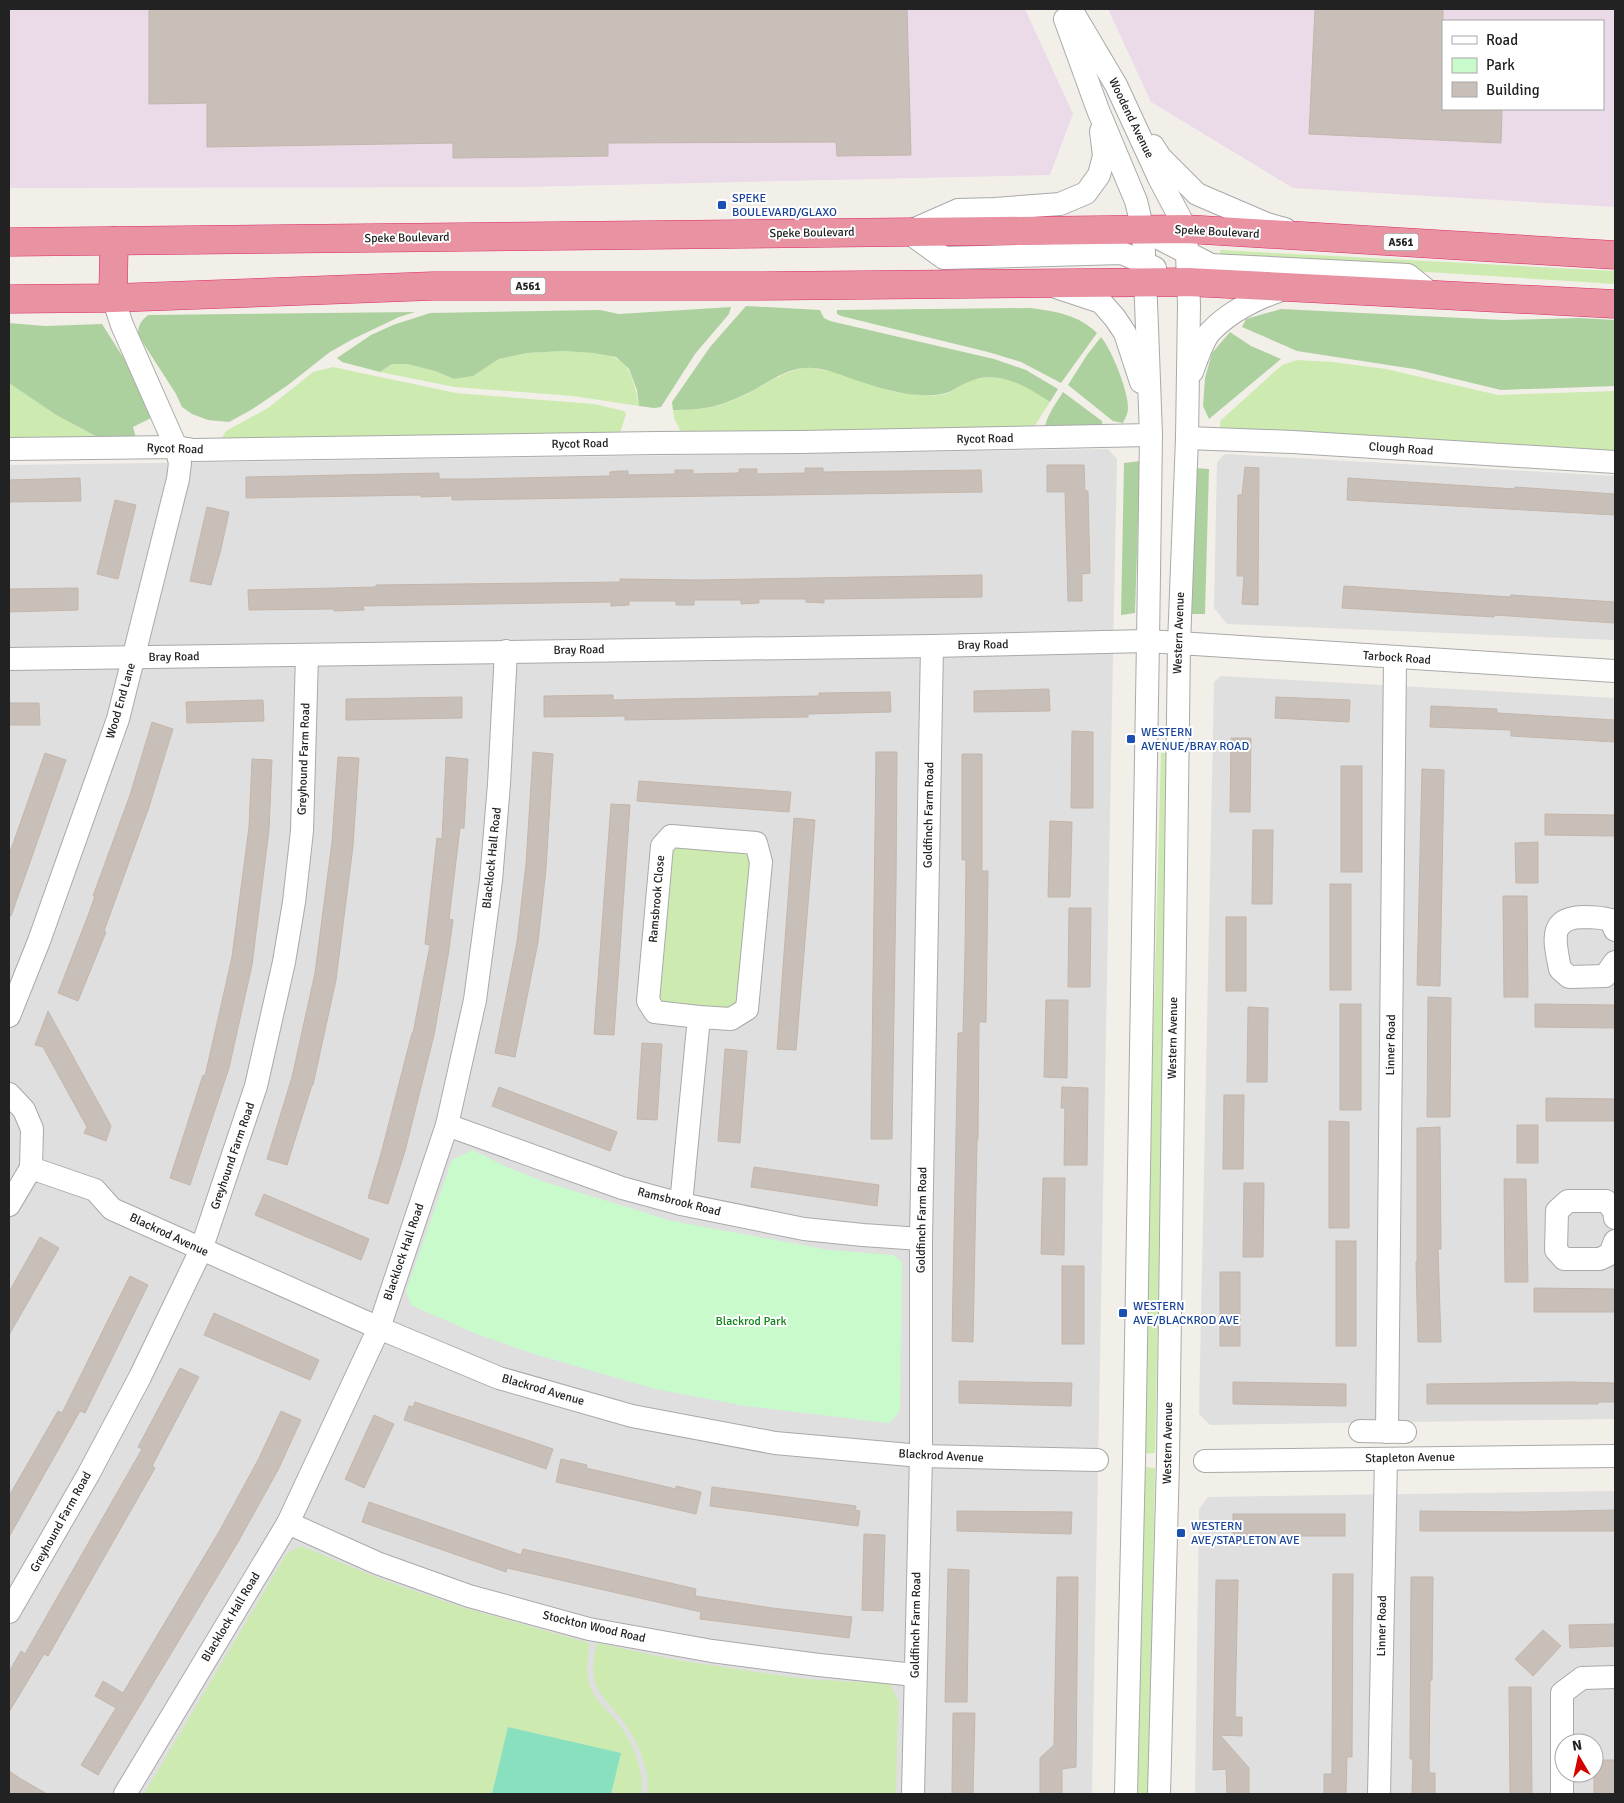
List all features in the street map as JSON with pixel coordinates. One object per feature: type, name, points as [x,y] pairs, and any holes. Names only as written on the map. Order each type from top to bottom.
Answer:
[{"type":"highway","name":"Speke Boulevard","points":[[9,242],[1143,230],[1187,241],[1310,237],[1615,256]]},
{"type":"highway","points":[[113,298],[114,241]]},
{"type":"highway","name":"A561","points":[[9,299],[113,298],[433,286],[1047,284],[1145,273],[1188,282],[1615,304]]},
{"type":"street","name":"Woodend Avenue","points":[[1061,9],[1098,110],[1136,202],[1143,230],[1145,273]]},
{"type":"street","name":"Woodend Avenue","points":[[1071,9],[1116,85],[1187,241]]},
{"type":"street","points":[[1116,85],[1160,157],[1197,194],[1267,224],[1310,237]]},
{"type":"street","points":[[908,232],[958,210],[994,210],[1060,204],[1086,193],[1099,176],[1104,156],[1098,110]]},
{"type":"street","name":"A561","points":[[908,232],[944,258],[1122,253],[1145,273]]},
{"type":"street","name":"Western Avenue","points":[[1159,1794],[1168,1461],[1179,644],[1188,384],[1187,241]]},
{"type":"street","name":"A561","points":[[1187,241],[1211,265],[1408,275],[1432,295]]},
{"type":"street","points":[[1126,1794],[1135,1451],[1151,435],[1145,273]]},
{"type":"street","points":[[1047,284],[1101,302],[1115,318],[1125,333],[1150,412]]},
{"type":"street","points":[[1188,384],[1195,362],[1209,333],[1235,312],[1260,297],[1290,288]]},
{"type":"street","name":"Wood End Lane","points":[[9,1016],[118,719],[178,479],[180,463],[176,447],[122,325],[113,298]]},
{"type":"street","name":"Rycot Road","points":[[9,449],[176,447],[194,450],[811,442],[1151,435]]},
{"type":"street","name":"Clough Road","points":[[1187,438],[1293,442],[1615,462]]},
{"type":"street","name":"Bray Road","points":[[9,659],[932,646],[1148,641],[1179,644]]},
{"type":"street","name":"Tarbock Road","points":[[1179,644],[1615,671]]},
{"type":"street","name":"Goldfinch Farm Road","points":[[913,1794],[921,1456],[922,1239],[932,646]]},
{"type":"street","name":"Blacklock Hall Road","points":[[125,1794],[288,1523],[379,1328],[447,1125],[475,1000],[492,880],[506,651]]},
{"type":"street","name":"Greyhound Farm Road","points":[[9,1612],[83,1483],[136,1385],[201,1250],[256,1086],[284,962],[294,902],[302,831],[307,655]]},
{"type":"street","name":"Linner Road","points":[[1360,1431],[1396,1432],[1395,658]]},
{"type":"street","name":"Ramsbrook Close","points":[[671,836],[756,843],[761,862],[747,1009],[731,1019],[699,1017],[655,1012],[648,1001],[662,846],[671,836]]},
{"type":"street","points":[[1615,930],[1611,920],[1602,917],[1571,917],[1560,922],[1556,932],[1560,969],[1569,977],[1605,976],[1615,962]]},
{"type":"street","points":[[681,1204],[699,1017]]},
{"type":"street","points":[[9,1094],[24,1110],[32,1129],[31,1168],[9,1205]]},
{"type":"street","name":"Ramsbrook Road","points":[[447,1125],[622,1188],[681,1204],[804,1229],[922,1239]]},
{"type":"street","name":"Blackrod Avenue","points":[[31,1168],[94,1190],[112,1209],[379,1328],[499,1378],[632,1416],[775,1443],[921,1456],[1097,1460]]},
{"type":"street","points":[[1615,1218],[1614,1211],[1606,1201],[1568,1201],[1558,1211],[1556,1250],[1564,1259],[1600,1259],[1610,1254],[1615,1241]]},
{"type":"street","name":"Stapleton Avenue","points":[[1205,1461],[1615,1456]]},
{"type":"street","name":"Linner Road","points":[[1379,1794],[1386,1459]]},
{"type":"street","name":"Stockton Wood Road","points":[[288,1523],[377,1563],[469,1596],[590,1629],[712,1651],[915,1675]]},
{"type":"street","points":[[1562,1794],[1562,1693],[1582,1678],[1615,1677]]},
{"type":"shaded area","points":[[9,9],[1025,9],[1073,114],[1050,175],[522,187],[9,188]]},
{"type":"shaded area","points":[[1108,9],[1615,9],[1615,207],[1293,188],[1151,102]]},
{"type":"shaded area","points":[[1108,449],[1117,459],[1092,1794],[9,1794],[9,465]]},
{"type":"shaded area","points":[[1225,454],[1615,476],[1615,640],[1227,624],[1214,608],[1217,462]]},
{"type":"shaded area","points":[[1221,676],[1615,698],[1615,1419],[1210,1425],[1199,1414],[1214,682]]},
{"type":"shaded area","points":[[1615,1491],[1615,1794],[1195,1794],[1199,1509],[1208,1497]]},
{"type":"green space","points":[[1220,250],[1615,271],[1615,284],[1222,259]]},
{"type":"green space","points":[[746,306],[820,310],[824,318],[830,321],[994,359],[1026,370],[1058,389],[1050,402],[1010,380],[988,377],[964,384],[944,394],[913,394],[880,388],[821,369],[805,368],[782,374],[746,394],[719,405],[673,410],[672,402],[710,347]]},
{"type":"green space","points":[[731,307],[729,314],[695,354],[661,407],[654,408],[639,406],[637,390],[629,369],[616,357],[594,353],[563,351],[527,353],[499,359],[473,376],[454,379],[435,371],[407,364],[392,364],[380,372],[342,362],[337,358],[371,335],[393,325],[430,313],[600,310],[619,314]]},
{"type":"green space","points":[[1030,308],[1066,315],[1082,322],[1097,333],[1061,383],[1021,362],[837,314],[837,310]]},
{"type":"green space","points":[[1281,309],[1503,320],[1580,318],[1615,320],[1615,386],[1501,390],[1414,369],[1297,351],[1242,327],[1246,319]]},
{"type":"green space","points":[[415,312],[399,317],[330,352],[288,385],[251,410],[229,422],[208,420],[192,414],[182,407],[176,394],[138,335],[140,324],[148,315]]},
{"type":"green space","points":[[9,323],[45,326],[102,324],[154,406],[157,415],[133,427],[137,442],[107,442],[56,415],[9,383]]},
{"type":"green space","points":[[1230,332],[1251,346],[1281,359],[1209,419],[1203,406],[1205,378],[1212,353]]},
{"type":"green space","points":[[1101,337],[1114,361],[1125,392],[1128,410],[1123,423],[1113,421],[1068,385]]},
{"type":"green space","points":[[563,351],[595,353],[617,359],[630,374],[639,406],[573,396],[454,387],[380,372],[392,364],[407,364],[435,371],[454,379],[473,376],[499,359],[527,353]]},
{"type":"green space","points":[[1297,360],[1332,362],[1386,369],[1498,395],[1615,391],[1615,456],[1220,433],[1220,421],[1282,365]]},
{"type":"green space","points":[[333,367],[456,393],[594,404],[624,411],[626,414],[619,436],[223,441],[222,438],[226,431],[268,408],[313,372]]},
{"type":"green space","points":[[807,367],[833,372],[890,391],[925,395],[948,393],[968,381],[980,378],[1002,378],[1031,389],[1050,402],[1032,430],[683,436],[674,418],[673,410],[720,405],[747,394],[783,375]]},
{"type":"green space","points":[[9,383],[56,415],[107,442],[9,442]]},
{"type":"green space","points":[[1063,392],[1102,421],[1103,430],[1044,431],[1049,415]]},
{"type":"green space","points":[[1140,461],[1135,613],[1121,615],[1124,463]]},
{"type":"green space","points":[[1195,468],[1209,469],[1205,614],[1192,614]]},
{"type":"green space","points":[[1161,753],[1170,753],[1155,1453],[1142,1454]]},
{"type":"green space","points":[[675,845],[741,848],[750,856],[741,995],[736,1006],[724,1011],[663,1004],[659,990],[667,854]]},
{"type":"green space","name":"Blackrod Park","points":[[473,1150],[504,1166],[545,1182],[672,1221],[829,1250],[893,1255],[902,1262],[900,1411],[889,1423],[746,1406],[655,1389],[534,1354],[474,1333],[411,1305],[406,1291],[452,1160]]},
{"type":"green space","points":[[1143,1467],[1155,1468],[1149,1794],[1137,1794]]},
{"type":"green space","points":[[301,1546],[383,1580],[461,1607],[589,1643],[587,1672],[591,1689],[621,1726],[631,1744],[641,1775],[641,1794],[611,1794],[620,1753],[508,1727],[492,1794],[144,1794],[287,1553]]},
{"type":"green space","points":[[597,1643],[676,1660],[805,1679],[890,1684],[898,1700],[896,1794],[647,1794],[647,1774],[636,1743],[625,1724],[601,1694],[594,1678],[593,1665]]},
{"type":"green space","points":[[508,1727],[621,1753],[611,1794],[492,1794]]},
{"type":"building","points":[[149,9],[907,9],[911,155],[837,156],[836,142],[608,143],[608,156],[453,158],[453,143],[207,147],[207,103],[149,104]]},
{"type":"building","points":[[1315,9],[1443,9],[1442,110],[1502,110],[1501,143],[1309,134]]},
{"type":"building","points":[[1047,465],[1084,465],[1085,491],[1088,491],[1090,573],[1082,574],[1082,601],[1068,601],[1065,492],[1047,492]]},
{"type":"building","points":[[1245,467],[1259,468],[1258,605],[1242,604],[1244,576],[1237,576],[1238,495],[1242,495]]},
{"type":"building","points":[[805,468],[823,468],[823,472],[981,470],[982,492],[452,500],[452,496],[421,497],[421,495],[246,498],[246,477],[439,473],[439,479],[471,479],[610,476],[610,472],[619,471],[628,471],[628,475],[675,474],[675,470],[693,470],[693,474],[739,473],[739,469],[757,469],[757,474],[805,473]]},
{"type":"building","points":[[80,478],[81,501],[9,502],[9,480]]},
{"type":"building","points":[[1348,478],[1615,494],[1615,515],[1347,500]]},
{"type":"building","points":[[115,500],[136,505],[118,579],[97,574]]},
{"type":"building","points":[[207,507],[229,512],[211,585],[190,581]]},
{"type":"building","points":[[982,575],[982,597],[824,599],[824,603],[806,602],[806,599],[759,599],[759,603],[741,604],[741,600],[694,600],[694,605],[676,605],[676,601],[629,601],[629,605],[611,606],[611,602],[363,606],[364,610],[334,611],[334,609],[249,610],[248,590],[376,587],[376,585],[620,582],[620,579],[698,580]]},
{"type":"building","points":[[1344,586],[1615,602],[1615,623],[1342,608]]},
{"type":"building","points":[[78,588],[78,610],[9,612],[9,589]]},
{"type":"building","points":[[1049,689],[1050,711],[974,712],[974,691]]},
{"type":"building","points":[[890,692],[891,712],[808,714],[808,717],[625,720],[625,716],[544,717],[544,696],[613,695],[613,700],[819,696],[819,693]]},
{"type":"building","points":[[462,697],[462,718],[346,720],[346,699]]},
{"type":"building","points":[[1276,697],[1350,700],[1349,722],[1275,718]]},
{"type":"building","points":[[263,700],[264,721],[187,723],[186,702]]},
{"type":"building","points":[[9,703],[39,703],[40,725],[9,725]]},
{"type":"building","points":[[1431,706],[1497,709],[1497,713],[1615,720],[1615,742],[1511,736],[1511,730],[1430,727]]},
{"type":"building","points":[[152,722],[173,729],[149,807],[104,931],[106,932],[78,1001],[58,993],[95,896],[93,896],[130,795]]},
{"type":"building","points":[[1072,731],[1093,732],[1093,808],[1071,808]]},
{"type":"building","points":[[1231,738],[1251,738],[1250,812],[1230,812]]},
{"type":"building","points":[[533,752],[553,754],[546,869],[538,942],[515,1057],[495,1053],[517,942],[526,864]]},
{"type":"building","points":[[876,752],[897,752],[892,1139],[871,1139]]},
{"type":"building","points":[[45,753],[66,760],[11,916],[9,915],[9,855]]},
{"type":"building","points":[[962,754],[982,754],[982,871],[988,871],[986,1022],[979,1022],[973,1342],[952,1341],[958,1033],[963,1033],[965,953],[966,860],[962,860]]},
{"type":"building","points":[[338,757],[359,758],[353,846],[336,980],[313,1085],[287,1165],[267,1159],[292,1077],[315,973],[332,842]]},
{"type":"building","points":[[446,757],[468,759],[464,828],[460,828],[449,919],[453,920],[434,1035],[405,1151],[388,1204],[368,1198],[413,1033],[430,945],[425,944],[437,838],[442,839]]},
{"type":"building","points":[[252,759],[272,760],[269,830],[252,965],[229,1068],[190,1185],[170,1178],[203,1075],[205,1076],[232,957],[249,827]]},
{"type":"building","points":[[1341,766],[1362,766],[1362,872],[1341,872]]},
{"type":"building","points":[[1422,769],[1444,770],[1440,986],[1417,985]]},
{"type":"building","points":[[639,781],[791,792],[789,812],[637,801]]},
{"type":"building","points":[[611,804],[630,805],[614,1035],[594,1034]]},
{"type":"building","points":[[1545,814],[1615,815],[1615,836],[1545,835]]},
{"type":"building","points":[[794,818],[815,820],[796,1050],[777,1049]]},
{"type":"building","points":[[1050,821],[1072,822],[1070,897],[1048,897]]},
{"type":"building","points":[[1253,830],[1273,830],[1272,904],[1252,904]]},
{"type":"building","points":[[1538,842],[1538,883],[1516,883],[1515,843]]},
{"type":"building","points":[[1330,884],[1351,884],[1351,990],[1330,990]]},
{"type":"building","points":[[1503,896],[1527,896],[1528,997],[1504,997]]},
{"type":"building","points":[[1069,908],[1091,908],[1090,987],[1068,987]]},
{"type":"building","points":[[1226,917],[1246,917],[1246,991],[1226,991]]},
{"type":"building","points":[[1428,997],[1451,998],[1450,1117],[1427,1117]]},
{"type":"building","points":[[1046,1000],[1068,1000],[1067,1078],[1044,1077]]},
{"type":"building","points":[[1340,1004],[1361,1004],[1361,1110],[1340,1110]]},
{"type":"building","points":[[1535,1004],[1615,1005],[1615,1028],[1535,1027]]},
{"type":"building","points":[[1248,1007],[1268,1008],[1267,1082],[1247,1082]]},
{"type":"building","points":[[48,1011],[111,1126],[106,1141],[84,1133],[87,1127],[43,1047],[35,1045]]},
{"type":"building","points":[[642,1043],[662,1044],[657,1120],[637,1119]]},
{"type":"building","points":[[725,1049],[747,1051],[740,1143],[718,1141]]},
{"type":"building","points":[[499,1087],[617,1132],[610,1151],[492,1106]]},
{"type":"building","points":[[1062,1087],[1088,1088],[1087,1165],[1064,1165],[1065,1108],[1061,1108]]},
{"type":"building","points":[[1224,1095],[1244,1095],[1243,1169],[1223,1169]]},
{"type":"building","points":[[1546,1098],[1615,1099],[1615,1121],[1546,1121]]},
{"type":"building","points":[[1329,1121],[1349,1122],[1349,1228],[1329,1228]]},
{"type":"building","points":[[1517,1125],[1538,1125],[1538,1163],[1517,1163]]},
{"type":"building","points":[[1440,1127],[1441,1249],[1438,1249],[1441,1342],[1418,1342],[1416,1262],[1417,1128]]},
{"type":"building","points":[[754,1167],[879,1185],[877,1206],[751,1187]]},
{"type":"building","points":[[1043,1178],[1065,1178],[1064,1255],[1041,1254]]},
{"type":"building","points":[[1504,1179],[1526,1179],[1528,1282],[1505,1282]]},
{"type":"building","points":[[1244,1183],[1264,1183],[1263,1257],[1243,1257]]},
{"type":"building","points":[[264,1194],[369,1239],[361,1260],[255,1215]]},
{"type":"building","points":[[40,1237],[59,1248],[9,1335],[9,1292]]},
{"type":"building","points":[[1336,1241],[1356,1241],[1356,1346],[1336,1346]]},
{"type":"building","points":[[1062,1266],[1084,1266],[1084,1344],[1062,1344]]},
{"type":"building","points":[[1220,1272],[1240,1272],[1240,1346],[1220,1346]]},
{"type":"building","points":[[130,1276],[148,1285],[85,1413],[80,1411],[9,1537],[9,1496],[58,1411],[62,1413]]},
{"type":"building","points":[[1534,1288],[1615,1289],[1615,1312],[1534,1312]]},
{"type":"building","points":[[214,1313],[319,1360],[310,1380],[204,1335]]},
{"type":"building","points":[[180,1368],[199,1377],[152,1466],[155,1468],[48,1656],[44,1654],[9,1712],[9,1672],[21,1651],[25,1654],[142,1449],[138,1447]]},
{"type":"building","points":[[959,1381],[1072,1383],[1071,1406],[959,1403]]},
{"type":"building","points":[[1233,1382],[1346,1384],[1346,1406],[1233,1404]]},
{"type":"building","points":[[1615,1383],[1615,1402],[1598,1402],[1598,1404],[1427,1404],[1427,1384]]},
{"type":"building","points":[[415,1402],[553,1449],[546,1469],[404,1420],[409,1406],[413,1407]]},
{"type":"building","points":[[281,1411],[301,1420],[278,1470],[238,1542],[98,1775],[81,1765],[116,1708],[95,1696],[103,1681],[123,1693],[220,1530],[258,1460]]},
{"type":"building","points":[[374,1415],[394,1424],[364,1488],[345,1479]]},
{"type":"building","points":[[561,1459],[587,1465],[586,1468],[676,1489],[676,1486],[701,1492],[696,1514],[556,1482]]},
{"type":"building","points":[[712,1487],[856,1506],[855,1510],[860,1511],[858,1526],[710,1506]]},
{"type":"building","points":[[369,1502],[521,1555],[523,1549],[696,1589],[695,1596],[772,1608],[852,1617],[849,1638],[700,1619],[701,1612],[507,1568],[506,1572],[362,1522]]},
{"type":"building","points":[[1615,1510],[1615,1531],[1420,1531],[1420,1511],[1519,1512]]},
{"type":"building","points":[[957,1511],[1072,1512],[1071,1534],[957,1531]]},
{"type":"building","points":[[1233,1514],[1345,1514],[1345,1536],[1233,1536]]},
{"type":"building","points":[[864,1534],[885,1535],[883,1611],[862,1610]]},
{"type":"building","points":[[948,1569],[969,1570],[967,1702],[945,1702]]},
{"type":"building","points":[[1333,1574],[1353,1574],[1352,1757],[1347,1757],[1346,1794],[1324,1794],[1324,1774],[1332,1774]]},
{"type":"building","points":[[1057,1577],[1078,1577],[1076,1767],[1062,1769],[1062,1794],[1040,1794],[1040,1758],[1054,1745]]},
{"type":"building","points":[[1411,1577],[1433,1577],[1429,1773],[1435,1773],[1435,1794],[1412,1794],[1413,1759],[1410,1759]]},
{"type":"building","points":[[1216,1580],[1238,1580],[1235,1717],[1242,1717],[1242,1736],[1220,1735],[1249,1768],[1249,1794],[1227,1794],[1226,1769],[1213,1770]]},
{"type":"building","points":[[1615,1624],[1615,1646],[1570,1648],[1569,1625]]},
{"type":"building","points":[[1543,1630],[1561,1646],[1533,1676],[1515,1659]]},
{"type":"building","points":[[1509,1687],[1531,1687],[1532,1794],[1510,1794]]},
{"type":"building","points":[[953,1713],[975,1713],[973,1794],[952,1794]]},
{"type":"building","points":[[1604,1760],[1615,1760],[1615,1794],[1594,1794],[1594,1783],[1604,1783]]},
{"type":"building","points":[[9,1771],[21,1779],[47,1794],[9,1794]]},
{"type":"place","name":"SPEKE BOULEVARD/GLAXO","points":[[722,205]]},
{"type":"place","name":"WESTERN AVENUE/BRAY ROAD","points":[[1131,739]]},
{"type":"place","name":"WESTERN AVE/BLACKROD AVE","points":[[1123,1313]]},
{"type":"place","name":"WESTERN AVE/STAPLETON AVE","points":[[1181,1533]]}]
